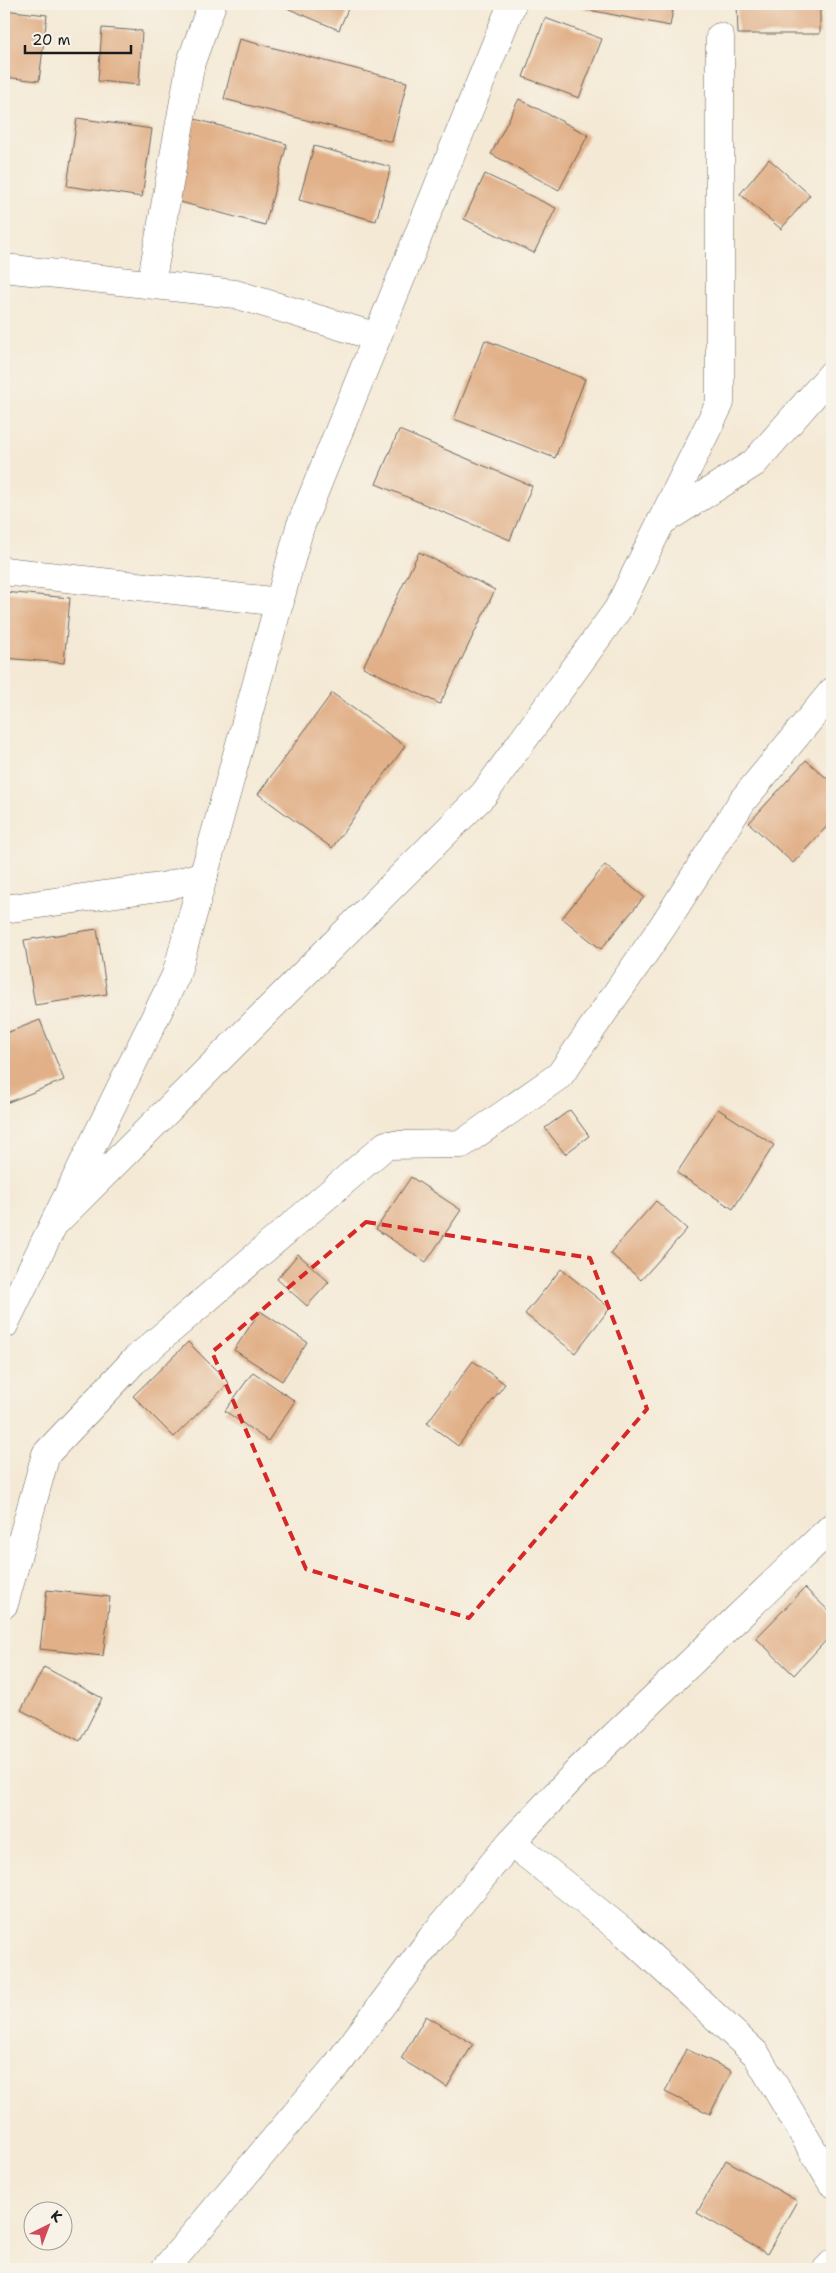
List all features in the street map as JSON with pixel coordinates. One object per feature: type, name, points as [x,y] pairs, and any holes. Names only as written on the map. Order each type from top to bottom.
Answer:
[{"type":"street","points":[[151,284],[191,62],[212,4]]},
{"type":"street","points":[[6,1309],[53,1226],[176,975],[300,526],[512,4]]},
{"type":"street","points":[[53,1226],[484,794],[618,609],[720,403],[720,37]]},
{"type":"street","points":[[4,268],[234,294],[377,337]]},
{"type":"street","points":[[661,522],[754,463],[832,374]]},
{"type":"street","points":[[4,571],[280,602]]},
{"type":"street","points":[[4,1604],[46,1454],[134,1361],[386,1145],[462,1144],[560,1075],[663,926],[743,800],[832,692]]},
{"type":"street","points":[[4,909],[168,886],[204,875]]},
{"type":"street","points":[[165,2269],[337,2065],[431,1939],[512,1842],[580,1769],[832,1528]]},
{"type":"street","points":[[512,1842],[624,1933],[756,2054],[832,2183]]},
{"type":"street","points":[[827,2269],[832,2264]]},
{"type":"highlighted area","points":[[366,1222],[590,1258],[647,1409],[469,1618],[306,1569],[212,1352]]},
{"type":"building","points":[[283,4],[350,4],[339,30],[282,6]]},
{"type":"building","points":[[585,4],[674,4],[670,26],[584,9]]},
{"type":"building","points":[[737,4],[820,4],[820,34],[738,34]]},
{"type":"building","points":[[4,10],[47,15],[39,81],[4,77]]},
{"type":"building","points":[[545,18],[602,39],[579,98],[523,77]]},
{"type":"building","points":[[102,28],[142,31],[139,85],[98,81]]},
{"type":"building","points":[[239,39],[407,82],[392,142],[224,99]]},
{"type":"building","points":[[519,99],[588,135],[559,190],[491,154]]},
{"type":"building","points":[[77,118],[152,129],[142,197],[67,186]]},
{"type":"building","points":[[195,119],[287,144],[265,225],[173,200]]},
{"type":"building","points":[[314,146],[391,167],[376,221],[299,200]]},
{"type":"building","points":[[769,159],[810,195],[781,229],[740,194]]},
{"type":"building","points":[[485,174],[556,208],[534,253],[464,219]]},
{"type":"building","points":[[485,340],[585,379],[555,458],[454,419]]},
{"type":"building","points":[[399,430],[532,486],[510,540],[376,484]]},
{"type":"building","points":[[419,552],[495,590],[440,704],[363,667]]},
{"type":"building","points":[[4,592],[70,598],[64,663],[4,658]]},
{"type":"building","points":[[332,693],[405,746],[332,848],[258,794]]},
{"type":"building","points":[[806,760],[832,783],[832,821],[793,863],[749,823]]},
{"type":"building","points":[[4,774],[9,802],[4,803]]},
{"type":"building","points":[[605,865],[644,897],[601,949],[562,918]]},
{"type":"building","points":[[97,929],[107,994],[35,1005],[24,940]]},
{"type":"building","points":[[40,1020],[64,1080],[6,1103],[4,1097],[4,1034]]},
{"type":"building","points":[[718,1109],[774,1145],[733,1209],[677,1173]]},
{"type":"building","points":[[570,1110],[589,1136],[565,1154],[545,1128]]},
{"type":"building","points":[[411,1177],[461,1210],[426,1262],[376,1229]]},
{"type":"building","points":[[656,1201],[687,1229],[641,1280],[610,1253]]},
{"type":"building","points":[[298,1254],[329,1282],[307,1306],[277,1279]]},
{"type":"building","points":[[561,1269],[610,1308],[575,1353],[525,1314]]},
{"type":"building","points":[[260,1311],[307,1342],[282,1381],[234,1350]]},
{"type":"building","points":[[188,1342],[229,1383],[174,1437],[133,1396]]},
{"type":"building","points":[[473,1361],[505,1384],[458,1446],[427,1423]]},
{"type":"building","points":[[253,1372],[295,1401],[268,1441],[225,1411]]},
{"type":"building","points":[[805,1588],[832,1614],[832,1634],[794,1675],[756,1638]]},
{"type":"building","points":[[47,1590],[110,1597],[103,1656],[40,1649]]},
{"type":"building","points":[[44,1667],[102,1698],[80,1741],[21,1710]]},
{"type":"building","points":[[426,2016],[473,2044],[447,2087],[401,2059]]},
{"type":"building","points":[[686,2049],[732,2071],[710,2114],[665,2092]]},
{"type":"building","points":[[726,2160],[797,2201],[767,2254],[697,2213]]}]
